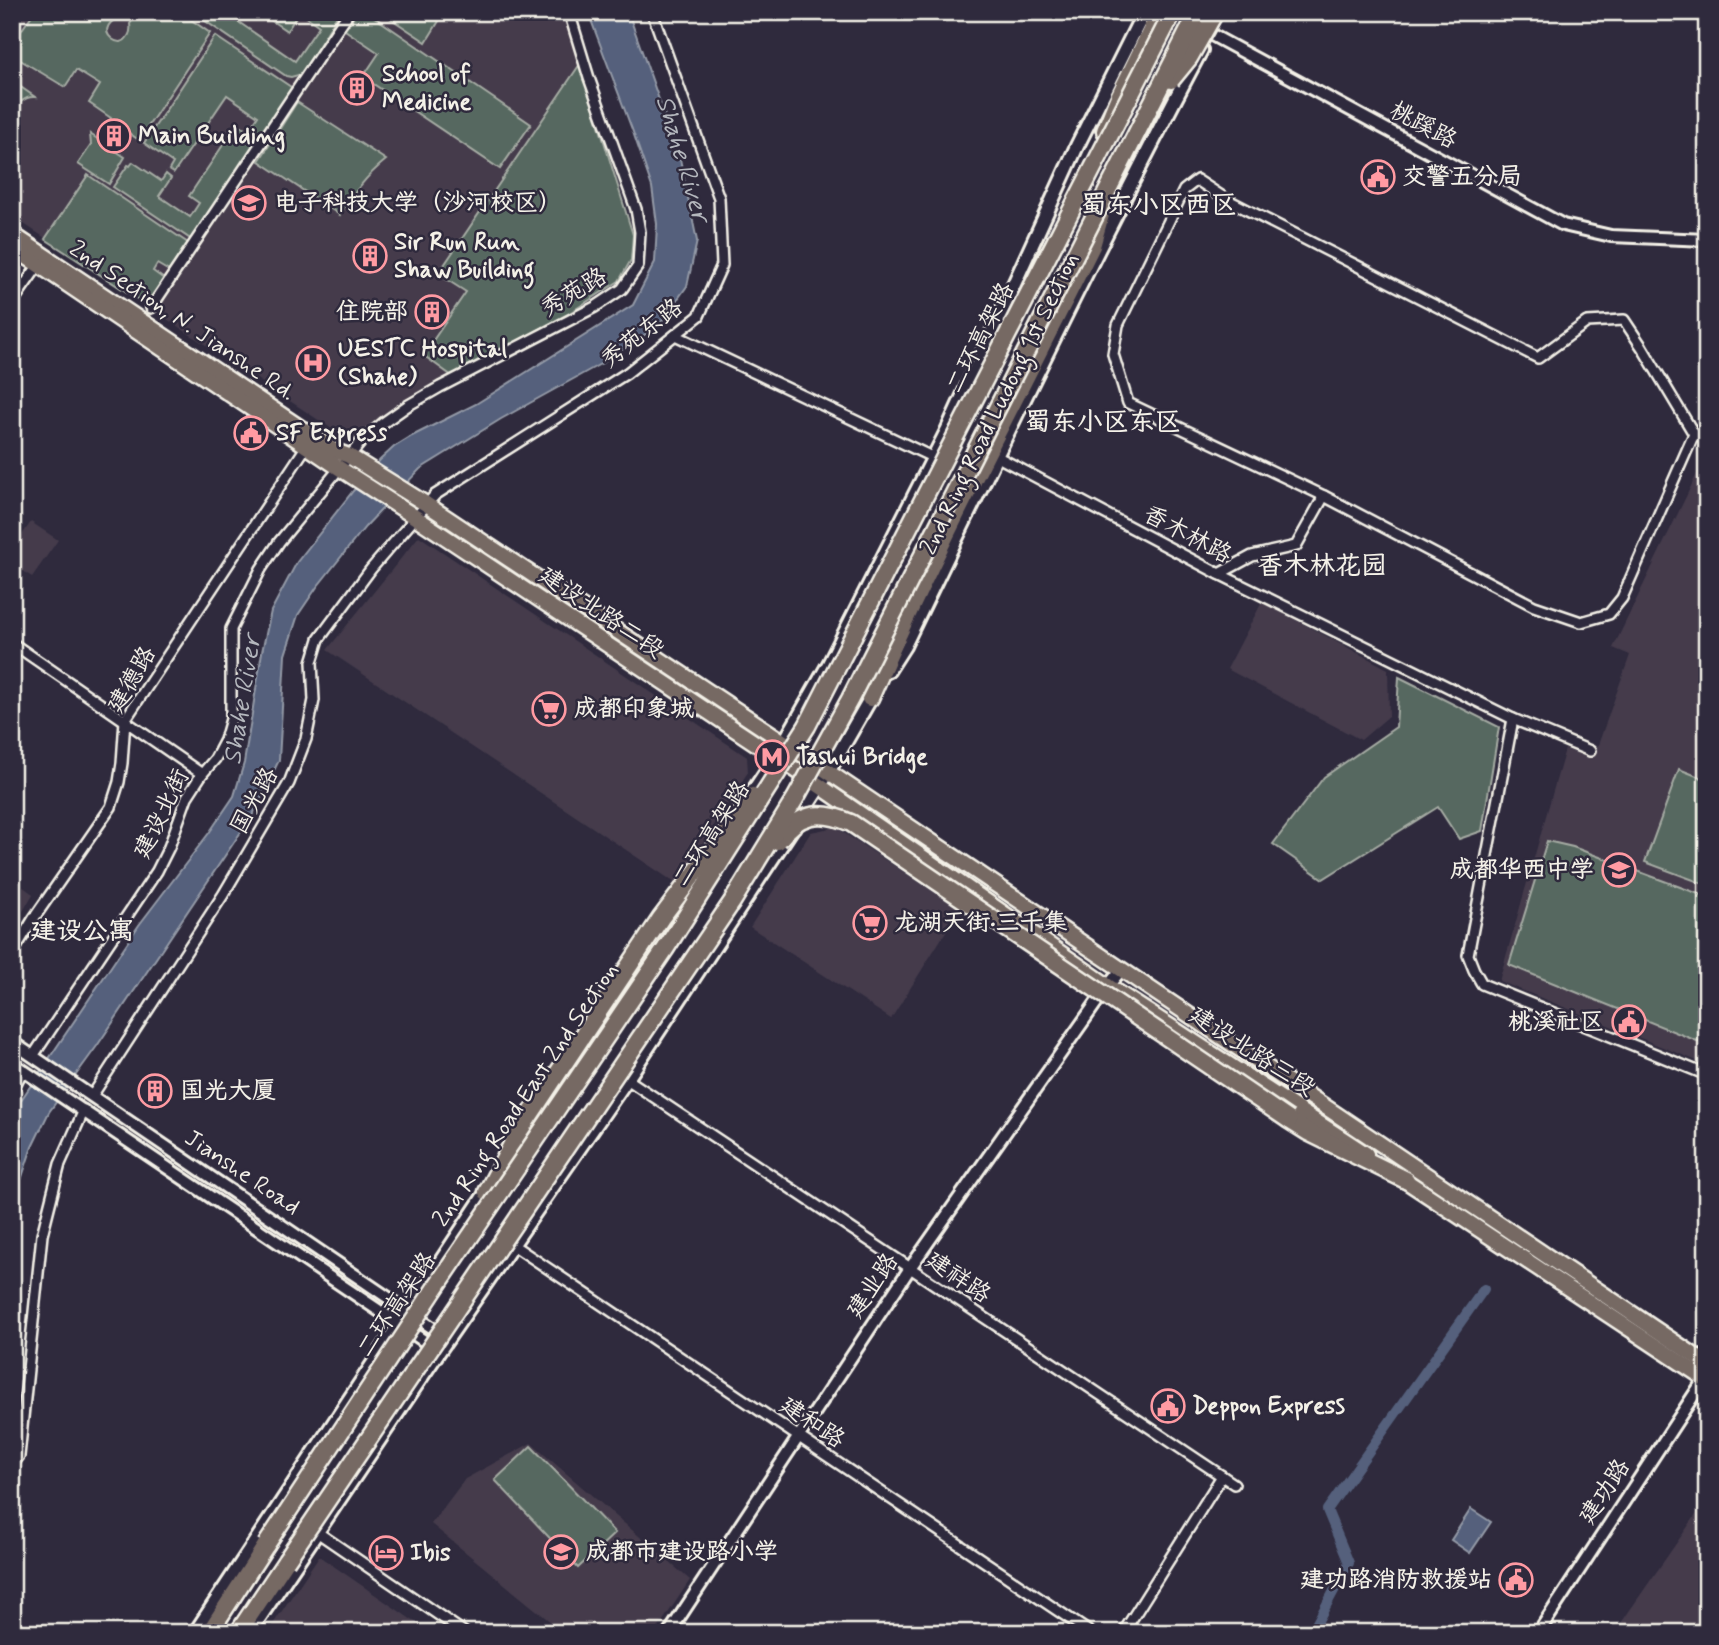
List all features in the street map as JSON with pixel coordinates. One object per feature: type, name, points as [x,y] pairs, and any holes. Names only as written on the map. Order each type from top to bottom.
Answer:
[{"type":"highway","points":[[1150,107],[1189,58],[1215,12]]},
{"type":"highway","name":"二环高架路","points":[[209,1633],[436,1287],[666,948],[802,734],[1094,168],[1168,14]]},
{"type":"highway","name":"二环高架路","points":[[238,1633],[732,902],[794,799],[850,699],[1150,107],[1192,18]]},
{"type":"highway","points":[[870,698],[946,536],[1092,246],[1107,191]]},
{"type":"highway","points":[[487,1192],[518,1133],[661,918],[802,734]]},
{"type":"highway","points":[[732,902],[793,824],[810,816],[838,817],[851,823],[1307,1132],[1406,1180]]},
{"type":"main road","name":"2nd Ring Road Ludong 1st Section","points":[[776,757],[829,664],[933,458],[1077,146],[1144,12]]},
{"type":"main road","name":"2nd Ring Road Ludong 1st Section","points":[[828,772],[870,698],[904,646],[1145,156],[1220,12]]},
{"type":"main road","name":"2nd Section, N. Jianshe Rd.","points":[[12,234],[42,260],[310,441],[339,468],[400,507]]},
{"type":"main road","name":"2nd Section, N. Jianshe Rd.","points":[[12,247],[42,260]]},
{"type":"main road","name":"2nd Section, N. Jianshe Rd.","points":[[310,441],[349,456],[410,495]]},
{"type":"main road","name":"建设北路二段","points":[[410,495],[784,742]]},
{"type":"main road","name":"建设北路二段","points":[[400,507],[776,757]]},
{"type":"main road","name":"建设北路三段","points":[[784,742],[1121,970],[1706,1374]]},
{"type":"main road","name":"建设北路三段","points":[[776,757],[1108,986],[1706,1374]]},
{"type":"main road","name":"2nd Ring Road East 2nd Section","points":[[195,1633],[776,757]]},
{"type":"main road","points":[[249,1633],[627,1079],[828,772]]},
{"type":"street","points":[[151,308],[349,12]]},
{"type":"street","name":"秀苑路","points":[[339,468],[371,433],[407,406],[595,307],[622,289],[638,266],[640,232],[636,209],[589,78],[569,12]]},
{"type":"street","name":"秀苑东路","points":[[415,517],[435,495],[627,373],[699,316],[722,265],[719,198],[652,12]]},
{"type":"street","points":[[1192,18],[1210,34]]},
{"type":"street","name":"桃蹊路","points":[[1210,34],[1563,225],[1611,236],[1707,240]]},
{"type":"street","points":[[1694,434],[1622,597],[1609,614],[1581,622],[1534,607],[1324,496],[1128,403],[1113,354],[1118,325],[1184,190],[1197,180],[1226,198],[1538,358],[1587,322],[1624,320],[1694,434],[1707,440]]},
{"type":"street","points":[[12,303],[42,260]]},
{"type":"street","points":[[675,335],[933,458]]},
{"type":"street","name":"建德路","points":[[12,954],[111,807],[119,782],[125,720],[310,441]]},
{"type":"street","name":"香木林路","points":[[996,456],[1219,574],[1513,719],[1590,751]]},
{"type":"street","name":"建设北街","points":[[37,1059],[157,872],[187,797],[215,759],[225,740],[231,719],[230,629],[261,569],[279,542],[339,468]]},
{"type":"street","points":[[1219,574],[1252,556],[1296,546],[1324,496]]},
{"type":"street","name":"国光路","points":[[92,1096],[223,895],[289,783],[306,739],[314,700],[312,662],[319,639],[370,569],[415,517]]},
{"type":"street","points":[[12,643],[202,774]]},
{"type":"street","points":[[1513,719],[1468,955],[1474,970],[1482,984],[1707,1075]]},
{"type":"street","name":"建业路","points":[[669,1633],[910,1268],[1121,970]]},
{"type":"street","name":"Jianshe Road","points":[[12,1042],[448,1338]]},
{"type":"street","name":"Jianshe Road","points":[[12,1063],[439,1351]]},
{"type":"street","points":[[12,1091],[27,1073]]},
{"type":"street","name":"建祥路","points":[[627,1079],[1234,1484]]},
{"type":"street","points":[[12,1465],[19,1456],[42,1235],[60,1164],[83,1110]]},
{"type":"street","name":"建和路","points":[[513,1245],[1091,1633]]},
{"type":"street","name":"建功路","points":[[1538,1633],[1706,1374]]},
{"type":"street","points":[[1123,1633],[1222,1476]]},
{"type":"street","points":[[317,1532],[465,1633]]},
{"type":"street","points":[[1305,1633],[1307,1628],[1315,1633]]},
{"type":"shaded area","name":"电子科技大学（沙河校区）","points":[[12,12],[565,12],[580,64],[438,273],[466,292],[423,355],[452,376],[405,403],[350,441],[12,216]]},
{"type":"shaded area","name":"成都华西中学","points":[[1707,453],[1707,1065],[1499,981],[1565,749],[1593,759],[1630,655],[1613,648]]},
{"type":"shaded area","points":[[31,522],[58,540],[32,577],[12,564],[12,549]]},
{"type":"shaded area","points":[[419,536],[747,757],[748,772],[677,884],[327,650]]},
{"type":"shaded area","points":[[1262,602],[1388,669],[1389,716],[1361,740],[1227,669]]},
{"type":"shaded area","name":"龙湖天街·三千集","points":[[835,827],[960,909],[891,1019],[750,927],[811,832]]},
{"type":"shaded area","points":[[12,879],[33,894],[12,930]]},
{"type":"shaded area","name":"成都市建设路小学","points":[[531,1443],[690,1580],[655,1633],[555,1633],[557,1627],[431,1524],[465,1479]]},
{"type":"shaded area","points":[[1707,1499],[1707,1633],[1614,1633]]},
{"type":"shaded area","points":[[319,1556],[431,1633],[267,1633]]},
{"type":"green space","points":[[34,12],[125,12],[107,29],[112,39],[120,42],[128,36],[130,24],[138,12],[180,12],[210,33],[139,140],[89,103],[100,85],[76,70],[65,87],[12,55],[12,44]]},
{"type":"green space","points":[[192,12],[224,12],[295,61],[319,26],[300,12],[336,12],[337,16],[302,74],[291,77]]},
{"type":"green space","points":[[273,12],[299,12],[287,31],[269,19]]},
{"type":"green space","points":[[357,12],[367,12],[531,124],[500,169],[363,77],[379,53],[345,30]]},
{"type":"green space","points":[[381,12],[427,12],[439,21],[426,42]]},
{"type":"green space","points":[[215,36],[294,89],[192,240],[113,187],[133,162],[161,181],[166,174],[171,178],[159,196],[190,217],[199,203],[189,196],[237,124],[248,131],[258,116],[227,95],[174,173],[169,170],[173,163],[144,143]]},
{"type":"green space","points":[[580,64],[633,235],[631,260],[619,281],[568,314],[452,376],[423,355],[466,292],[438,274]]},
{"type":"green space","points":[[12,81],[35,97],[24,100],[12,114]]},
{"type":"green space","points":[[297,102],[386,160],[360,186],[340,215],[259,161]]},
{"type":"green space","points":[[90,134],[125,157],[109,184],[78,164],[91,145]]},
{"type":"green space","points":[[88,175],[188,243],[169,271],[157,264],[153,271],[164,279],[147,305],[45,239]]},
{"type":"green space","points":[[1399,677],[1499,727],[1482,831],[1459,839],[1438,807],[1323,879],[1273,844],[1324,777],[1396,727]]},
{"type":"green space","points":[[1679,769],[1707,780],[1707,885],[1645,862]]},
{"type":"green space","points":[[1547,841],[1573,847],[1707,897],[1707,1045],[1509,965]]},
{"type":"green space","points":[[531,1446],[615,1533],[578,1568],[495,1480]]},
{"type":"water","points":[[588,12],[628,12],[680,159],[697,241],[687,286],[659,325],[604,362],[501,419],[420,469],[365,527],[317,587],[298,615],[285,655],[279,760],[255,811],[97,1046],[49,1112],[32,1147],[12,1214],[12,1117],[139,925],[234,796],[244,763],[271,611],[297,562],[353,491],[394,447],[476,404],[633,305],[655,262],[657,224],[652,187]]},
{"type":"water","points":[[1471,1509],[1491,1522],[1470,1553],[1451,1540]]},
{"type":"waterway","points":[[1314,1628],[1349,1563],[1327,1510],[1484,1289]]},
{"type":"place","name":"School of Medicine","points":[[357,88]]},
{"type":"place","name":"Main Building","points":[[114,136]]},
{"type":"place","name":"交警五分局","points":[[1378,177]]},
{"type":"place","name":"电子科技大学（沙河校区）","points":[[249,203]]},
{"type":"place","name":"Sir Run Run Shaw Building","points":[[370,256]]},
{"type":"place","name":"住院部","points":[[432,312]]},
{"type":"place","name":"UESTC Hospital (Shahe)","points":[[313,363]]},
{"type":"place","name":"SF Express","points":[[251,433]]},
{"type":"place","name":"成都印象城","points":[[549,709]]},
{"type":"place","name":"Tashui Bridge","points":[[772,757]]},
{"type":"place","name":"成都华西中学","points":[[1619,870]]},
{"type":"place","name":"龙湖天街·三千集","points":[[870,923]]},
{"type":"place","name":"桃溪社区","points":[[1629,1022]]},
{"type":"place","name":"国光大厦","points":[[155,1091]]},
{"type":"place","name":"Deppon Express","points":[[1168,1406]]},
{"type":"place","name":"成都市建设路小学","points":[[561,1552]]},
{"type":"place","name":"Ibis","points":[[386,1553]]},
{"type":"place","name":"建功路消防救援站","points":[[1516,1580]]},
{"type":"district","name":"蜀东小区西区","points":[[1159,206]]},
{"type":"district","name":"蜀东小区东区","points":[[1103,423]]},
{"type":"district","name":"香木林花园","points":[[1322,567]]},
{"type":"district","name":"建设公寓","points":[[82,932]]},
{"type":"water label","name":"Shahe River","points":[[682,159]]},
{"type":"water label","name":"Shahe River","points":[[243,700]]}]
